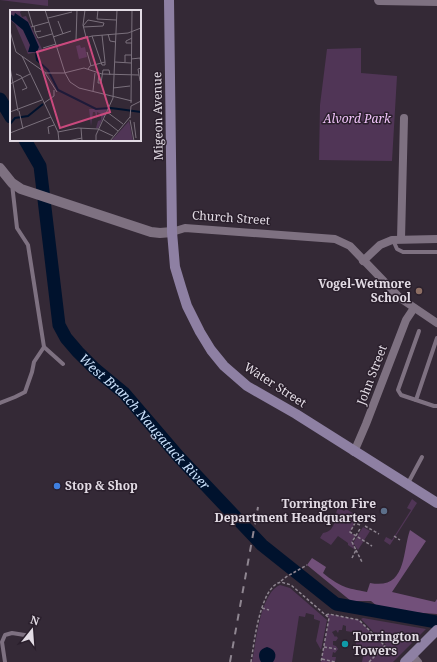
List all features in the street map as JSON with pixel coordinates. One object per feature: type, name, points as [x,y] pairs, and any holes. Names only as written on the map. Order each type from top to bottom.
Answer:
[{"type":"main road","name":"Migeon Avenue","points":[[169,0],[172,232]]},
{"type":"main road","name":"Water Street","points":[[172,232],[176,267],[181,287],[193,319],[217,359],[247,386],[437,504]]},
{"type":"main road","points":[[412,660],[435,632]]},
{"type":"street","points":[[379,0],[434,1]]},
{"type":"street","points":[[401,239],[404,118]]},
{"type":"street","name":"Church Street","points":[[0,168],[12,183],[21,189],[151,232],[172,232],[186,228],[335,240],[350,246],[392,290],[414,308],[437,323]]},
{"type":"street","points":[[363,260],[380,245],[392,240],[437,239]]},
{"type":"street","name":"John Street","points":[[354,452],[406,320],[414,308]]},
{"type":"lane","points":[[12,183],[17,228],[28,245],[44,348],[63,364]]},
{"type":"lane","points":[[392,240],[397,248],[404,252],[437,252]]},
{"type":"lane","points":[[419,331],[398,390],[401,395],[437,406]]},
{"type":"lane","points":[[416,400],[437,338]]},
{"type":"lane","points":[[0,403],[25,392],[34,362],[44,348]]},
{"type":"lane","points":[[407,485],[422,457]]},
{"type":"lane","points":[[5,662],[2,642],[5,635],[12,633],[31,636]]},
{"type":"path","points":[[360,525],[355,523],[350,532],[372,546]]},
{"type":"path","points":[[365,526],[379,534]]},
{"type":"path","points":[[360,529],[352,542],[362,562]]},
{"type":"path","points":[[394,536],[400,540]]},
{"type":"path","points":[[352,558],[356,550]]},
{"type":"path","points":[[251,662],[262,608],[271,588],[274,584],[281,582],[286,577],[307,566]]},
{"type":"path","points":[[281,582],[291,585],[329,618],[321,661],[335,662]]},
{"type":"path","points":[[262,608],[269,610]]},
{"type":"path","points":[[326,615],[329,614],[359,620],[385,646],[369,662]]},
{"type":"path","points":[[324,647],[336,649]]},
{"type":"green space","points":[[0,0],[48,0],[48,6]]},
{"type":"green space","name":"Alvord Park","points":[[361,48],[361,73],[397,76],[392,161],[319,160],[320,105],[327,49]]},
{"type":"green space","points":[[412,499],[417,503],[390,545],[384,541],[386,537],[392,540],[411,510],[407,508]]},
{"type":"green space","points":[[338,507],[344,511],[346,509],[356,515],[353,520],[355,523],[350,532],[356,536],[352,542],[355,548],[354,549],[338,536],[331,545],[320,538],[323,533],[328,532],[333,527]]},
{"type":"green space","points":[[363,527],[370,531],[358,550],[353,543]]},
{"type":"green space","points":[[280,585],[290,588],[327,620],[321,650],[316,641],[320,621],[314,619],[314,615],[306,613],[305,617],[299,616],[292,662],[252,662],[257,631],[263,608],[273,590]]},
{"type":"green space","points":[[329,614],[359,620],[385,646],[386,645],[361,619],[363,618],[426,629],[393,662],[362,662],[364,651],[355,649],[358,633],[346,631],[346,626],[343,625],[342,630],[339,630],[338,633],[336,630],[332,632],[335,637],[336,636],[338,638],[336,641],[333,641],[333,645],[338,649],[335,653],[333,652],[332,657],[336,657],[335,662],[321,662],[329,618],[326,615]]},
{"type":"shaded area","points":[[410,530],[426,541],[392,592],[435,602],[437,599],[437,614],[382,610],[371,601],[351,601],[307,565],[312,558],[326,567],[323,573],[334,581],[348,588],[367,592],[370,583],[382,584],[391,581],[397,575],[404,559]]},
{"type":"water","points":[[267,647],[274,651],[275,659],[273,662],[261,662],[259,657],[260,653],[262,649]]},
{"type":"waterway","name":"West Branch Naugatuck River","points":[[0,99],[10,115]]},
{"type":"waterway","name":"West Branch Naugatuck River","points":[[26,141],[40,166],[59,325],[66,338],[95,369],[124,393],[178,456],[262,545],[336,604],[437,622]]},
{"type":"railway","points":[[230,662],[258,507]]},
{"type":"place","name":"Vogel-Wetmore School","points":[[419,291]]},
{"type":"place","name":"Stop & Shop","points":[[57,486]]},
{"type":"place","name":"Torrington Fire Department Headquarters","points":[[384,511]]},
{"type":"place","name":"Torrington Towers","points":[[345,644]]}]
